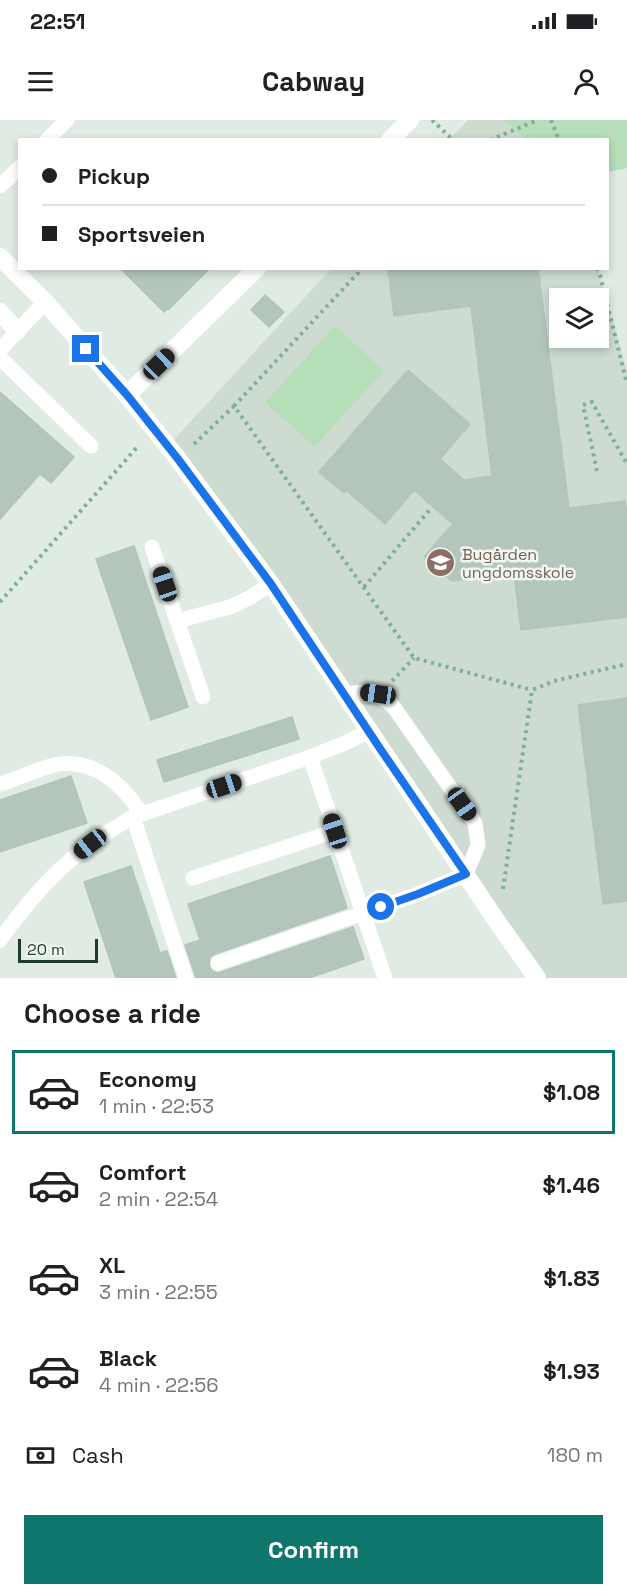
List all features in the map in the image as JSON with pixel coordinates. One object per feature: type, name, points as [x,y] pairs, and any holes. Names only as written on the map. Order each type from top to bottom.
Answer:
[{"type":"street","points":[[392,138],[410,120]]},
{"type":"street","points":[[0,257],[45,302],[127,395],[178,459],[271,584],[537,978]]},
{"type":"street","points":[[127,395],[255,270]]},
{"type":"street","points":[[0,312],[16,331]]},
{"type":"lane","points":[[49,138],[67,120]]},
{"type":"lane","points":[[0,186],[18,168]]},
{"type":"lane","points":[[0,350],[45,302]]},
{"type":"lane","points":[[0,358],[91,446]]},
{"type":"lane","points":[[152,548],[203,698]]},
{"type":"lane","points":[[177,621],[230,607],[271,584]]},
{"type":"lane","points":[[218,963],[363,914],[466,874],[478,845],[475,823],[393,706],[378,694],[362,692],[345,694]]},
{"type":"lane","points":[[0,940],[36,892],[54,874],[108,831],[138,816],[310,757],[369,731]]},
{"type":"lane","points":[[310,757],[385,978]]},
{"type":"lane","points":[[0,784],[55,765],[78,764],[98,770],[133,800],[186,978]]},
{"type":"lane","points":[[193,878],[335,831]]},
{"type":"path","points":[[432,120],[451,138]]},
{"type":"path","points":[[495,138],[538,120]]},
{"type":"path","points":[[551,120],[557,138]]},
{"type":"path","points":[[178,459],[234,406],[359,270]]},
{"type":"path","points":[[598,270],[627,384]]},
{"type":"path","points":[[597,471],[583,405],[591,402],[627,464]]},
{"type":"path","points":[[234,406],[414,658],[532,690],[554,681],[627,664]]},
{"type":"path","points":[[0,602],[142,441],[155,431]]},
{"type":"path","points":[[364,587],[432,507]]},
{"type":"path","points":[[378,694],[414,658]]},
{"type":"path","points":[[498,923],[532,690]]},
{"type":"shaded area","points":[[468,120],[503,120],[525,138],[451,138]]},
{"type":"shaded area","name":"Bugården ungdomsskole","points":[[330,270],[598,270],[603,288],[549,288],[549,348],[609,348],[609,308],[627,371],[627,978],[537,978],[168,446]]},
{"type":"green space","points":[[503,120],[627,120],[627,168],[609,172],[609,138],[525,138]]},
{"type":"green space","points":[[335,326],[384,371],[314,447],[265,402]]},
{"type":"building","points":[[122,270],[208,270],[168,310],[164,312]]},
{"type":"building","points":[[388,270],[538,270],[569,508],[625,501],[627,617],[521,630],[514,573],[452,581],[424,557],[453,524],[414,490],[385,524],[346,490],[344,493],[319,472],[408,370],[470,424],[440,459],[464,480],[492,476],[471,306],[394,316]]},
{"type":"building","points":[[265,295],[284,312],[269,327],[251,310]]},
{"type":"building","points":[[0,392],[74,457],[51,483],[40,474],[0,519]]},
{"type":"building","points":[[134,546],[188,707],[151,720],[96,559]]},
{"type":"building","points":[[627,698],[627,901],[603,904],[578,705]]},
{"type":"building","points":[[292,717],[299,739],[164,782],[157,760]]},
{"type":"building","points":[[71,776],[87,823],[0,852],[0,800]]},
{"type":"building","points":[[330,856],[347,908],[215,954],[210,957],[209,966],[212,971],[221,972],[353,927],[364,959],[309,978],[196,978],[185,945],[200,940],[188,904]]},
{"type":"building","points":[[131,866],[160,953],[167,951],[176,978],[116,978],[84,882]]},
{"type":"place","name":"Bugården ungdomsskole","points":[[441,563]]},
{"type":"route","points":[[86,349],[127,395],[178,459],[271,584],[466,874],[381,907]]}]
